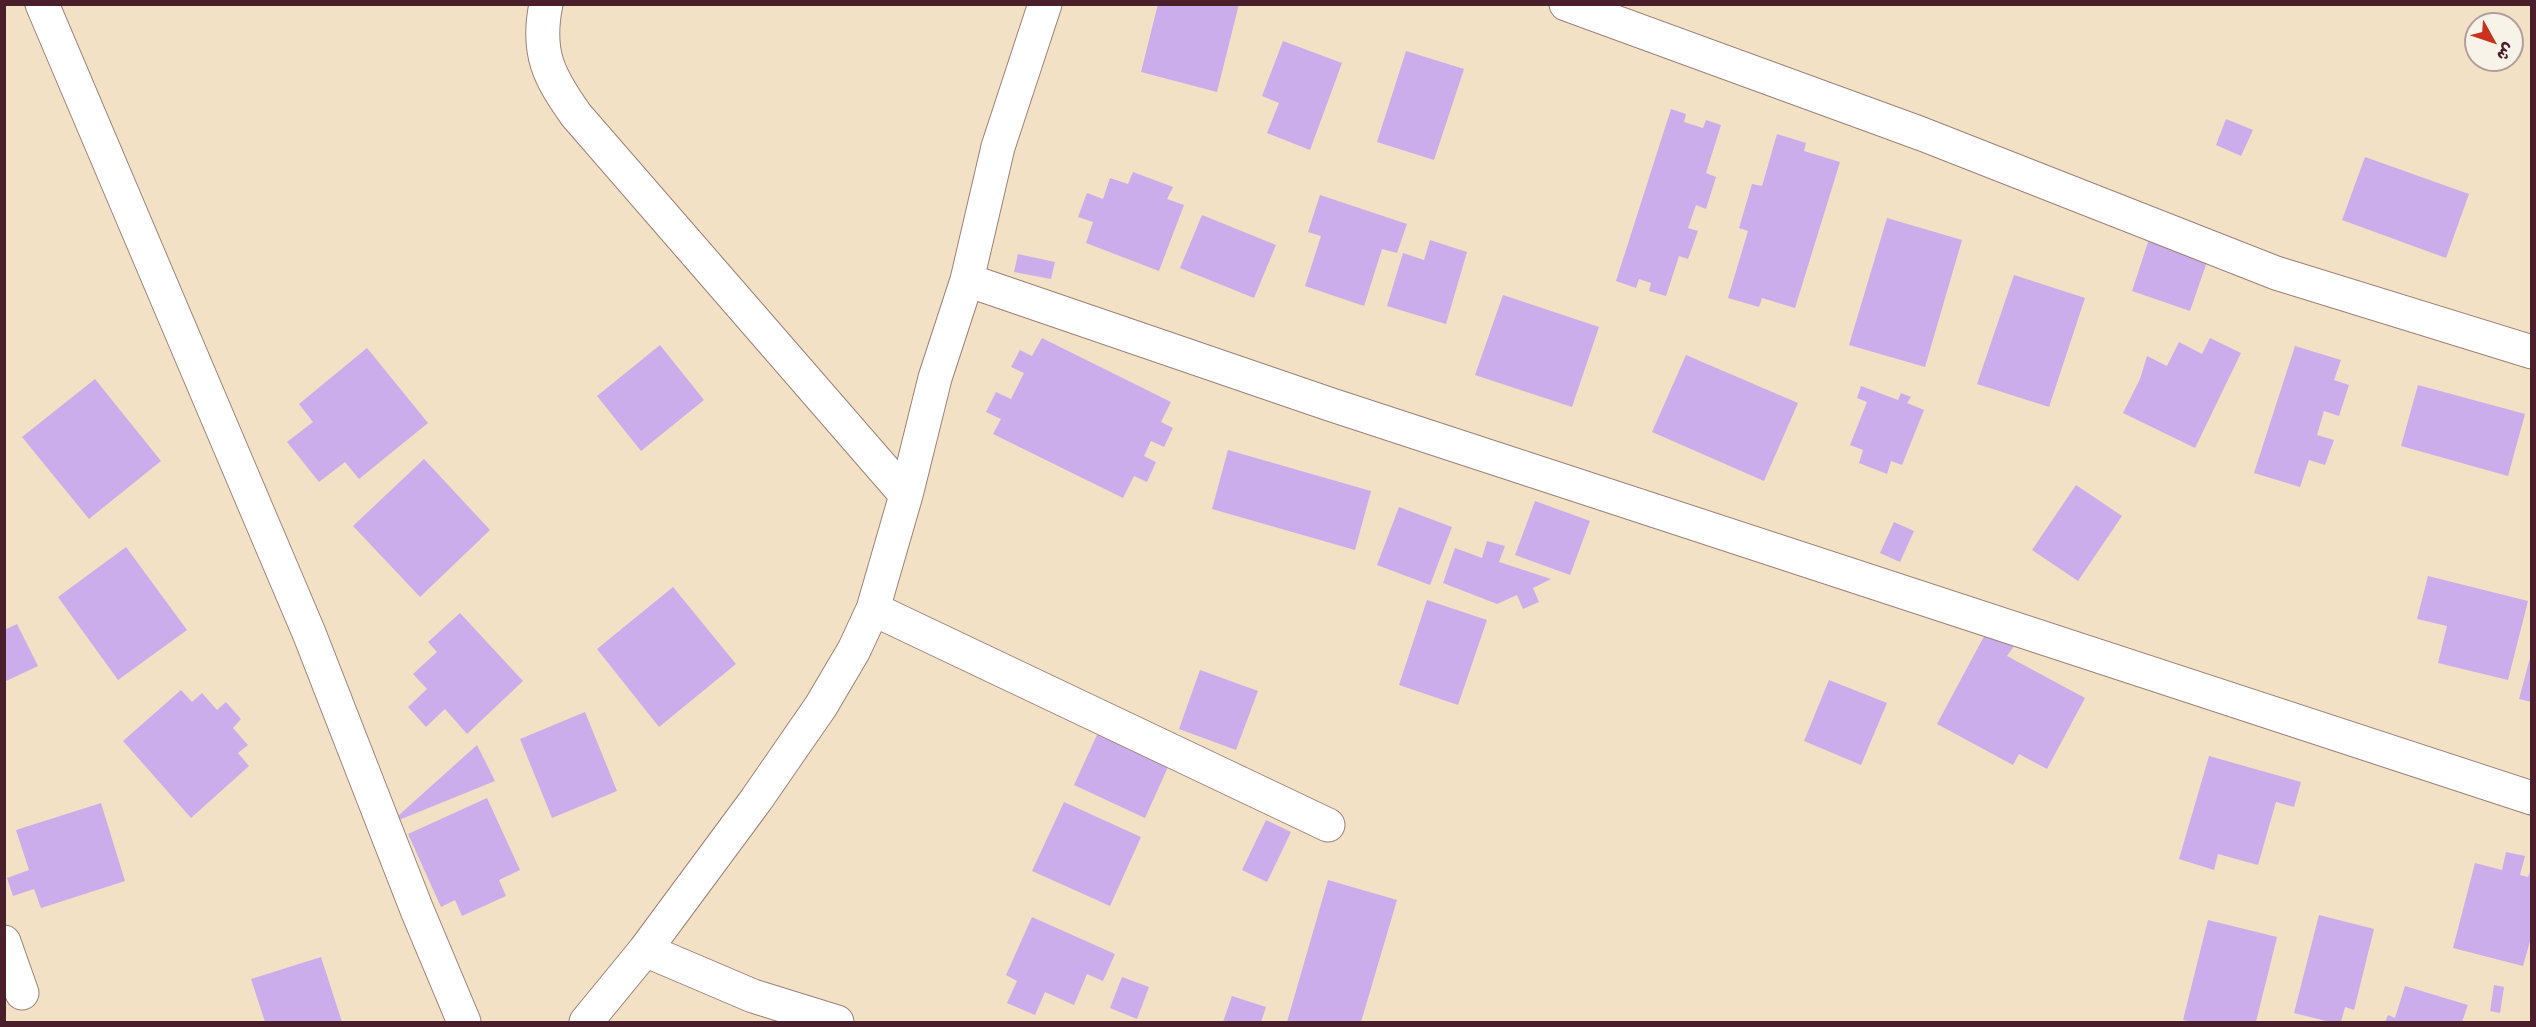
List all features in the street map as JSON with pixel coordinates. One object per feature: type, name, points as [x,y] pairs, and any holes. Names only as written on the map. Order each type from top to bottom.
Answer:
[{"type":"street","points":[[42,4],[309,633],[417,910],[465,1023]]},
{"type":"street","points":[[546,4],[542,51],[558,90],[576,115],[906,495]]},
{"type":"street","points":[[586,1023],[645,950],[756,800],[821,706],[854,650],[873,609],[906,495],[934,378],[968,280],[998,147],[1046,4]]},
{"type":"street","points":[[1566,4],[1922,134],[2276,273],[2532,352]]},
{"type":"street","points":[[968,280],[1318,400],[2532,798]]},
{"type":"street","points":[[873,609],[1328,825]]},
{"type":"street","points":[[4,942],[22,993]]},
{"type":"street","points":[[645,950],[753,996],[837,1023]]},
{"type":"building","points":[[1158,4],[1239,4],[1217,92],[1141,72]]},
{"type":"building","points":[[1283,41],[1342,63],[1310,150],[1267,133],[1279,103],[1262,96]]},
{"type":"building","points":[[1406,51],[1464,69],[1434,160],[1377,142]]},
{"type":"building","points":[[1671,109],[1686,114],[1684,122],[1703,128],[1706,120],[1721,125],[1706,173],[1716,177],[1706,209],[1696,205],[1688,228],[1698,231],[1688,259],[1679,256],[1666,296],[1649,291],[1651,283],[1639,279],[1636,288],[1616,281]]},
{"type":"building","points":[[2226,119],[2253,130],[2241,156],[2216,145]]},
{"type":"building","points":[[1777,134],[1806,143],[1804,151],[1840,162],[1795,308],[1762,298],[1759,307],[1728,298],[1748,231],[1739,228],[1752,184],[1762,186]]},
{"type":"building","points":[[2365,157],[2469,194],[2446,258],[2342,220]]},
{"type":"building","points":[[1133,172],[1173,187],[1167,199],[1184,205],[1159,271],[1086,243],[1093,222],[1078,217],[1087,193],[1103,199],[1110,178],[1128,184]]},
{"type":"building","points":[[1320,195],[1407,224],[1397,253],[1382,249],[1364,306],[1305,286],[1321,236],[1308,232]]},
{"type":"building","points":[[1202,215],[1276,245],[1254,298],[1180,268]]},
{"type":"building","points":[[1887,218],[1962,240],[1925,367],[1849,345]]},
{"type":"building","points":[[2150,236],[2209,256],[2190,311],[2132,291]]},
{"type":"building","points":[[1430,240],[1467,252],[1446,324],[1387,306],[1403,253],[1424,260]]},
{"type":"building","points":[[1018,254],[1055,262],[1051,279],[1014,272]]},
{"type":"building","points":[[2014,275],[2085,298],[2049,407],[1977,384]]},
{"type":"building","points":[[1503,295],[1599,327],[1572,407],[1475,375]]},
{"type":"building","points":[[1042,338],[1171,402],[1161,422],[1173,428],[1164,447],[1151,441],[1144,456],[1156,462],[1147,482],[1134,476],[1123,498],[993,434],[1001,419],[986,412],[996,392],[1011,399],[1024,373],[1011,367],[1020,350],[1032,356]]},
{"type":"building","points":[[2210,338],[2241,353],[2195,448],[2123,413],[2140,379],[2147,356],[2167,366],[2179,342],[2202,354]]},
{"type":"building","points":[[660,345],[704,400],[641,451],[597,396]]},
{"type":"building","points":[[2295,346],[2341,360],[2334,380],[2349,385],[2339,416],[2324,411],[2317,435],[2334,440],[2325,465],[2309,460],[2300,487],[2254,473]]},
{"type":"building","points":[[367,348],[428,423],[359,479],[345,462],[319,482],[287,442],[313,422],[299,404]]},
{"type":"building","points":[[1686,355],[1798,403],[1764,481],[1652,432]]},
{"type":"building","points":[[95,379],[161,461],[89,519],[22,437]]},
{"type":"building","points":[[2418,385],[2525,414],[2508,476],[2401,446]]},
{"type":"building","points":[[1861,386],[1898,400],[1901,393],[1911,397],[1907,403],[1924,410],[1902,465],[1891,461],[1887,474],[1859,463],[1863,450],[1850,445],[1867,402],[1857,398]]},
{"type":"building","points":[[1228,450],[1371,491],[1355,550],[1212,509]]},
{"type":"building","points":[[424,459],[490,530],[420,597],[353,526]]},
{"type":"building","points":[[2076,485],[2122,516],[2078,581],[2032,550]]},
{"type":"building","points":[[1535,501],[1590,521],[1570,575],[1515,555]]},
{"type":"building","points":[[1399,507],[1452,527],[1430,585],[1377,565]]},
{"type":"building","points":[[1894,522],[1914,531],[1900,562],[1880,553]]},
{"type":"building","points":[[1487,541],[1505,546],[1499,562],[1551,579],[1533,588],[1539,602],[1523,609],[1517,595],[1497,604],[1443,583],[1455,548],[1482,558]]},
{"type":"building","points":[[126,547],[187,630],[118,680],[58,597]]},
{"type":"building","points":[[2428,576],[2528,601],[2508,680],[2438,663],[2447,626],[2417,619]]},
{"type":"building","points":[[673,587],[736,664],[659,727],[597,649]]},
{"type":"building","points":[[1427,600],[1487,620],[1458,705],[1399,685]]},
{"type":"building","points":[[460,613],[523,681],[467,734],[445,709],[426,727],[408,707],[427,689],[413,674],[437,652],[428,642]]},
{"type":"building","points":[[17,624],[38,666],[4,682],[4,630]]},
{"type":"building","points":[[1989,627],[2017,642],[2007,656],[2085,698],[2047,769],[2019,754],[2013,765],[1937,724]]},
{"type":"building","points":[[2532,654],[2532,702],[2519,699]]},
{"type":"building","points":[[1200,670],[1258,691],[1236,750],[1179,729]]},
{"type":"building","points":[[1829,680],[1887,703],[1861,765],[1804,741]]},
{"type":"building","points":[[181,690],[192,702],[202,693],[217,710],[226,702],[241,719],[233,728],[248,745],[238,753],[249,766],[191,818],[123,741]]},
{"type":"building","points":[[585,712],[617,791],[552,818],[520,739]]},
{"type":"building","points":[[1101,726],[1172,758],[1145,818],[1074,785]]},
{"type":"building","points":[[477,745],[495,781],[389,824]]},
{"type":"building","points":[[2209,756],[2301,782],[2294,807],[2276,802],[2258,865],[2218,854],[2214,870],[2179,859]]},
{"type":"building","points":[[487,798],[520,870],[499,880],[506,896],[462,916],[455,900],[441,907],[408,834]]},
{"type":"building","points":[[1064,802],[1141,837],[1110,906],[1032,871]]},
{"type":"building","points":[[101,803],[125,881],[41,908],[34,889],[13,896],[7,878],[29,870],[16,830]]},
{"type":"building","points":[[1266,820],[1291,832],[1267,882],[1242,870]]},
{"type":"building","points":[[2506,852],[2525,856],[2520,875],[2528,877],[2532,867],[2532,934],[2523,966],[2453,948],[2475,863],[2502,870]]},
{"type":"building","points":[[1328,880],[1397,900],[1361,1022],[1287,1022]]},
{"type":"building","points":[[2319,915],[2374,929],[2354,1010],[2345,1007],[2341,1022],[2330,1022],[2294,1013]]},
{"type":"building","points":[[1032,917],[1115,954],[1103,981],[1087,974],[1074,1005],[1045,992],[1035,1015],[1007,1003],[1017,981],[1006,975]]},
{"type":"building","points":[[2208,920],[2277,937],[2256,1022],[2183,1020]]},
{"type":"building","points":[[321,957],[342,1022],[265,1022],[251,979]]},
{"type":"building","points":[[1122,977],[1149,987],[1137,1019],[1110,1008]]},
{"type":"building","points":[[2494,985],[2504,987],[2500,1013],[2490,1011]]},
{"type":"building","points":[[2405,986],[2468,1005],[2462,1022],[2385,1022],[2388,1015],[2395,1018]]},
{"type":"building","points":[[1232,996],[1266,1007],[1261,1022],[1223,1022]]}]
